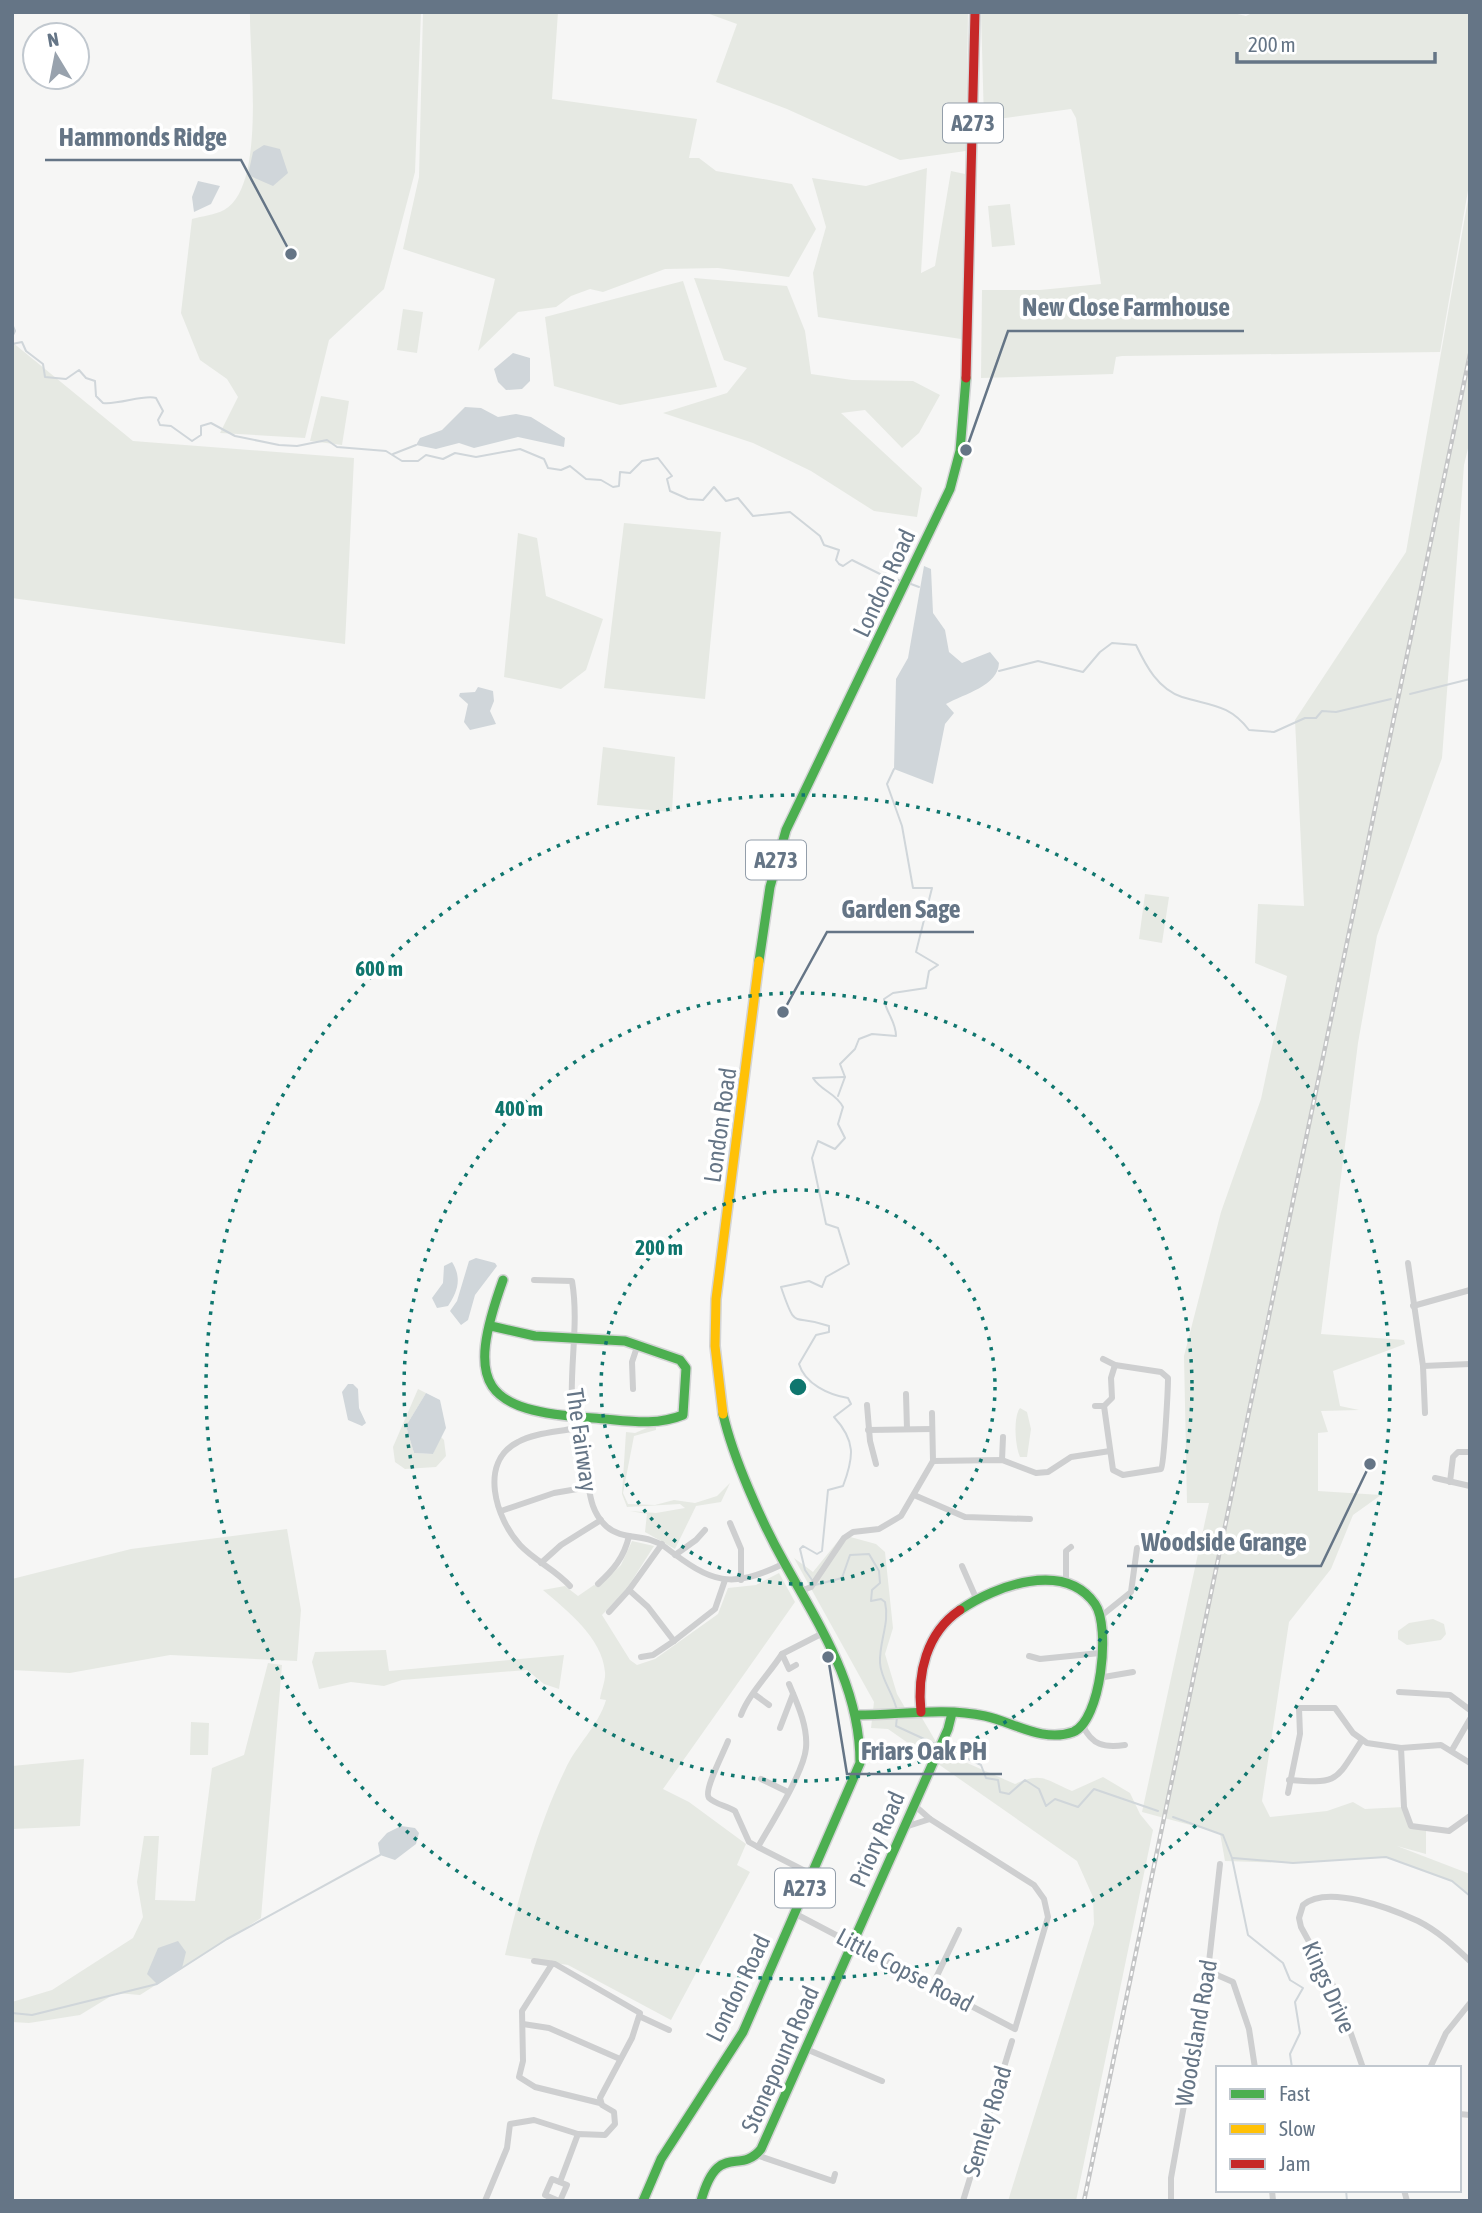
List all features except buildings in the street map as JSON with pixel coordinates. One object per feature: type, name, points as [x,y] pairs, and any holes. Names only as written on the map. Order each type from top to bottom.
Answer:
[{"type":"main road","name":"London Road","points":[[643,2201],[661,2159],[743,2032],[860,1763],[862,1745],[858,1714],[850,1690],[823,1633],[768,1533],[727,1433],[717,1377],[717,1288],[761,945],[776,861],[786,830],[950,489],[960,451],[966,380],[975,12]]},
{"type":"main road","points":[[491,1326],[535,1336],[625,1340],[637,1347],[680,1360],[686,1368],[683,1415],[675,1419],[646,1421],[573,1417],[523,1409],[498,1395],[486,1372],[486,1342],[492,1309],[503,1280]]},
{"type":"main road","points":[[858,1714],[922,1712],[984,1716],[1055,1735],[1083,1726],[1094,1704],[1098,1678],[1100,1617],[1095,1604],[1080,1589],[1066,1584],[1036,1582],[1006,1587],[976,1598],[956,1610],[928,1647],[920,1683],[922,1712]]},
{"type":"main road","name":"Priory Road","points":[[853,1942],[948,1729],[951,1713]]},
{"type":"main road","name":"Stonepound Road","points":[[701,2201],[706,2182],[716,2167],[727,2160],[756,2155],[853,1942]]},
{"type":"street","points":[[1408,1263],[1423,1366],[1425,1413]]},
{"type":"street","name":"The Fairway","points":[[534,1279],[572,1281],[573,1417],[591,1502],[601,1520],[612,1530],[662,1544],[709,1576],[726,1580],[755,1578],[785,1563]]},
{"type":"street","points":[[1413,1306],[1470,1291]]},
{"type":"street","points":[[633,1390],[632,1362],[637,1347]]},
{"type":"street","points":[[1103,1359],[1115,1365],[1161,1372],[1168,1378],[1163,1430],[1165,1461],[1161,1469],[1123,1475],[1113,1470],[1104,1406]]},
{"type":"street","points":[[1423,1366],[1470,1364]]},
{"type":"street","points":[[1095,1406],[1104,1406],[1112,1398],[1111,1378],[1115,1365]]},
{"type":"street","points":[[906,1394],[907,1429]]},
{"type":"street","points":[[867,1405],[876,1464]]},
{"type":"street","points":[[801,1591],[814,1583],[844,1538],[853,1532],[889,1525],[901,1516],[933,1461],[932,1413]]},
{"type":"street","points":[[570,1586],[518,1543],[501,1511],[493,1476],[499,1459],[519,1441],[576,1428]]},
{"type":"street","points":[[869,1430],[932,1429]]},
{"type":"street","points":[[1002,1460],[1003,1437]]},
{"type":"street","points":[[933,1461],[1002,1460],[1036,1473],[1048,1472],[1071,1457],[1111,1451]]},
{"type":"street","points":[[1450,1482],[1453,1457],[1458,1452],[1469,1452]]},
{"type":"street","points":[[1435,1478],[1470,1486]]},
{"type":"street","points":[[501,1511],[554,1493],[589,1487]]},
{"type":"street","points":[[914,1495],[965,1517],[1030,1518]]},
{"type":"street","points":[[541,1563],[561,1545],[601,1520]]},
{"type":"street","points":[[730,1522],[741,1549],[741,1580]]},
{"type":"street","points":[[675,1555],[705,1530]]},
{"type":"street","points":[[598,1584],[614,1569],[625,1551],[629,1536]]},
{"type":"street","points":[[609,1612],[629,1590],[662,1544]]},
{"type":"street","points":[[1066,1584],[1066,1552],[1071,1547]]},
{"type":"street","points":[[1100,1617],[1131,1592],[1137,1548]]},
{"type":"street","points":[[962,1566],[976,1598]]},
{"type":"street","points":[[641,1657],[653,1655],[715,1609],[726,1580]]},
{"type":"street","points":[[629,1590],[648,1606],[674,1641]]},
{"type":"street","points":[[740,1716],[747,1701],[782,1654],[823,1633]]},
{"type":"street","points":[[1028,1656],[1040,1659],[1100,1653]]},
{"type":"street","points":[[782,1654],[789,1669],[796,1665]]},
{"type":"street","points":[[1098,1678],[1133,1672]]},
{"type":"street","points":[[758,1847],[788,1792],[806,1748],[804,1724],[789,1684]]},
{"type":"street","points":[[1399,1692],[1450,1695],[1470,1710]]},
{"type":"street","points":[[780,1728],[793,1693]]},
{"type":"street","points":[[754,1694],[769,1704]]},
{"type":"street","points":[[1288,1793],[1300,1734],[1299,1708],[1335,1708],[1362,1740],[1375,1745],[1401,1748],[1441,1745],[1470,1763]]},
{"type":"street","points":[[1452,1751],[1470,1719]]},
{"type":"street","points":[[1083,1726],[1089,1739],[1100,1745],[1125,1745]]},
{"type":"street","points":[[1289,1780],[1327,1783],[1336,1777],[1362,1740]]},
{"type":"street","points":[[728,1741],[706,1794],[710,1799],[735,1811],[749,1842],[811,1874]]},
{"type":"street","points":[[1401,1748],[1404,1807],[1411,1826],[1449,1831],[1470,1816]]},
{"type":"street","points":[[761,1779],[788,1792]]},
{"type":"street","points":[[902,1829],[930,1819],[913,1804]]},
{"type":"street","name":"Little Copse Road","points":[[794,1913],[1015,2029],[1048,1917],[1044,1899],[1034,1885],[930,1819]]},
{"type":"street","name":"Woodsland Road","points":[[1171,2201],[1183,2099],[1208,1971],[1220,1864]]},
{"type":"street","name":"Kings Drive","points":[[1362,2066],[1336,1991],[1301,1927],[1299,1918],[1303,1906],[1319,1896],[1364,1901],[1418,1921],[1449,1940],[1470,1961]]},
{"type":"street","points":[[933,1984],[959,1930]]},
{"type":"street","points":[[534,1961],[552,1964],[639,2010],[641,2017],[600,2103]]},
{"type":"street","points":[[485,2201],[507,2148],[510,2124],[534,2120],[597,2136],[611,2130],[616,2119],[614,2112],[600,2103],[535,2087],[520,2080],[522,2011],[552,1964]]},
{"type":"street","points":[[1208,1971],[1233,1982],[1249,2029],[1255,2066]]},
{"type":"street","points":[[1431,2066],[1446,2033],[1470,2003]]},
{"type":"street","points":[[641,2017],[669,2030]]},
{"type":"street","points":[[523,2024],[549,2028],[620,2059]]},
{"type":"street","name":"Semley Road","points":[[963,2201],[1012,2041]]},
{"type":"street","points":[[806,2049],[882,2081]]},
{"type":"street","points":[[560,2182],[578,2133]]},
{"type":"street","points":[[756,2155],[833,2181],[835,2174]]},
{"type":"street","points":[[552,2179],[566,2185],[556,2200],[545,2195],[552,2179]]},
{"type":"shaded area","points":[[250,12],[421,12],[415,172],[384,289],[329,340],[305,438],[220,433],[238,397],[227,379],[200,360],[181,313],[192,219],[224,210],[237,197],[246,175],[253,118]]},
{"type":"shaded area","points":[[423,12],[558,12],[552,99],[697,119],[689,158],[699,158],[716,171],[792,184],[816,229],[789,277],[718,268],[665,269],[603,292],[590,289],[571,296],[556,307],[518,312],[478,351],[495,279],[403,249],[419,177]]},
{"type":"shaded area","points":[[704,12],[968,12],[966,151],[900,160],[787,109],[716,82],[737,24]]},
{"type":"shaded area","points":[[981,12],[1229,12],[1246,16],[1254,12],[1470,12],[1470,179],[1440,352],[1122,356],[1116,357],[1113,374],[981,378],[982,290],[1040,290],[1101,284],[1076,118],[1071,109],[984,121]]},
{"type":"shaded area","points":[[264,145],[280,149],[288,173],[273,186],[248,175],[253,152]]},
{"type":"shaded area","points":[[927,168],[921,273],[935,266],[951,171],[965,174],[961,339],[818,317],[813,273],[826,227],[812,178],[866,186]]},
{"type":"shaded area","points":[[198,181],[220,186],[211,204],[194,212],[192,197]]},
{"type":"shaded area","points":[[1470,188],[1470,440],[1464,465],[1442,758],[1377,936],[1358,1043],[1321,1334],[1404,1340],[1405,1344],[1333,1371],[1340,1406],[1359,1410],[1321,1411],[1328,1432],[1318,1433],[1318,1491],[1381,1495],[1353,1515],[1331,1569],[1289,1622],[1262,1801],[1270,1817],[1327,1811],[1353,1802],[1365,1809],[1404,1807],[1411,1826],[1426,1827],[1426,1854],[1397,1846],[1470,1874],[1470,1895],[1452,1881],[1386,1857],[1293,1863],[1225,1861],[1220,1833],[1142,1812],[1209,1503],[1187,1503],[1184,1356],[1221,1212],[1261,1099],[1287,976],[1255,963],[1258,904],[1304,906],[1295,720],[1406,552]]},
{"type":"shaded area","points":[[1010,204],[1015,245],[992,247],[988,206]]},
{"type":"shaded area","points":[[694,278],[787,286],[805,331],[811,374],[852,380],[913,381],[940,395],[919,433],[902,448],[865,410],[841,413],[922,488],[917,517],[874,511],[811,471],[753,443],[663,413],[727,393],[747,368],[724,360]]},
{"type":"shaded area","points":[[683,281],[717,387],[620,405],[554,386],[545,317]]},
{"type":"shaded area","points":[[403,309],[423,312],[417,353],[397,350]]},
{"type":"shaded area","points":[[12,342],[133,441],[354,458],[345,644],[12,598]]},
{"type":"shaded area","points":[[513,353],[530,358],[530,381],[522,389],[506,390],[498,382],[494,369]]},
{"type":"shaded area","points":[[321,396],[349,401],[342,445],[310,441]]},
{"type":"shaded area","points":[[465,407],[481,408],[498,417],[516,414],[531,417],[565,438],[564,447],[518,437],[474,448],[459,443],[436,449],[416,445],[420,438],[442,430]]},
{"type":"shaded area","points":[[624,523],[721,532],[705,699],[604,688]]},
{"type":"shaded area","points":[[518,533],[537,538],[546,596],[603,619],[586,670],[561,689],[504,677]]},
{"type":"shaded area","points":[[924,566],[931,569],[933,613],[945,630],[949,652],[962,663],[990,652],[999,663],[993,678],[987,683],[946,704],[954,713],[945,724],[933,784],[894,769],[896,679],[908,658]]},
{"type":"shaded area","points":[[478,687],[493,691],[494,701],[490,711],[496,724],[470,730],[464,722],[468,704],[459,696],[460,693],[475,692]]},
{"type":"shaded area","points":[[603,747],[675,757],[672,812],[597,805]]},
{"type":"shaded area","points":[[1145,894],[1169,897],[1162,943],[1139,939]]},
{"type":"shaded area","points":[[476,1258],[497,1266],[475,1295],[468,1320],[461,1325],[450,1311],[457,1301],[469,1261]]},
{"type":"shaded area","points":[[452,1262],[458,1279],[456,1290],[448,1306],[437,1308],[432,1298],[443,1283],[444,1266]]},
{"type":"shaded area","points":[[348,1384],[353,1384],[358,1389],[359,1408],[366,1423],[362,1426],[348,1420],[342,1392]]},
{"type":"shaded area","points":[[418,1389],[426,1393],[406,1426],[414,1453],[433,1454],[440,1436],[444,1440],[446,1456],[436,1467],[405,1469],[395,1462],[393,1447]]},
{"type":"shaded area","points":[[426,1393],[440,1400],[446,1428],[433,1454],[414,1453],[406,1426]]},
{"type":"shaded area","points":[[1020,1408],[1027,1412],[1031,1429],[1027,1457],[1020,1457],[1017,1446],[1016,1425]]},
{"type":"shaded area","points":[[656,1424],[656,1430],[634,1436],[623,1493],[628,1504],[655,1505],[674,1500],[695,1503],[717,1496],[730,1483],[721,1502],[696,1506],[675,1549],[645,1532],[647,1514],[630,1511],[656,1513],[685,1508],[680,1504],[627,1507],[622,1494],[626,1432],[635,1433]]},
{"type":"shaded area","points":[[287,1529],[301,1610],[297,1661],[170,1655],[70,1673],[12,1670],[12,1579],[131,1549]]},
{"type":"shaded area","points":[[843,1535],[876,1544],[885,1552],[893,1628],[885,1654],[897,1694],[911,1718],[922,1718],[942,1752],[1015,1784],[1039,1778],[1072,1791],[1103,1777],[1130,1793],[1140,1814],[1153,1830],[1076,2201],[1008,2201],[1094,1924],[1093,1897],[1077,1861],[888,1729],[871,1728],[874,1702],[794,1558],[813,1572]]},
{"type":"shaded area","points":[[632,1541],[654,1546],[626,1590],[602,1615],[630,1660],[637,1665],[655,1659],[718,1614],[728,1588],[756,1585],[779,1573],[795,1602],[663,1789],[689,1802],[746,1844],[737,1865],[750,1872],[671,2020],[568,1965],[505,1955],[523,1885],[555,1791],[570,1761],[598,1719],[606,1700],[600,1699],[605,1672],[597,1647],[582,1626],[543,1590],[565,1586],[578,1596],[594,1585],[598,1587],[621,1565]]},
{"type":"shaded area","points":[[1433,1619],[1444,1624],[1446,1634],[1441,1640],[1407,1645],[1398,1639],[1398,1631],[1409,1623]]},
{"type":"shaded area","points":[[386,1650],[389,1671],[564,1655],[559,1689],[544,1684],[527,1670],[402,1680],[384,1686],[351,1682],[319,1689],[312,1662],[315,1652]]},
{"type":"shaded area","points":[[268,1663],[282,1665],[261,1918],[140,1995],[116,1993],[80,2015],[29,2023],[12,2022],[12,2002],[52,1990],[133,1938],[143,1917],[137,1882],[144,1836],[159,1836],[155,1900],[195,1901],[212,1768],[244,1755]]},
{"type":"shaded area","points":[[191,1722],[209,1723],[208,1755],[190,1755]]},
{"type":"shaded area","points":[[84,1759],[80,1826],[12,1829],[12,1766]]},
{"type":"shaded area","points":[[401,1826],[415,1828],[419,1833],[416,1844],[395,1860],[380,1855],[378,1843],[387,1833]]},
{"type":"shaded area","points":[[178,1941],[186,1952],[182,1968],[157,1984],[147,1974],[158,1948]]},
{"type":"waterway","points":[[12,324],[15,331],[12,337]]},
{"type":"waterway","points":[[12,344],[22,342],[26,351],[43,364],[45,377],[66,379],[79,370],[86,378],[95,381],[96,396],[103,403],[156,398],[163,411],[158,420],[160,425],[171,426],[192,441],[201,435],[201,426],[211,423],[235,436],[279,445],[297,446],[327,440],[337,447],[386,451],[402,461],[418,461],[426,455],[443,459],[455,453],[476,457],[520,449],[544,459],[548,468],[561,470],[570,466],[586,479],[601,480],[613,487],[619,486],[620,472],[630,473],[642,461],[658,458],[672,476],[667,479],[670,491],[688,499],[703,500],[714,487],[726,501],[738,498],[753,516],[790,512],[820,536],[824,545],[839,550],[836,560],[839,564],[843,566],[852,560],[882,575],[891,568],[895,579],[902,581]]},
{"type":"waterway","points":[[393,454],[416,445]]},
{"type":"waterway","points":[[911,584],[919,587]]},
{"type":"waterway","points":[[999,671],[1038,661],[1083,672],[1100,652],[1112,643],[1136,645],[1154,676],[1166,688],[1182,697],[1227,711],[1242,721],[1249,730],[1274,732],[1305,718],[1316,718],[1322,711],[1336,712],[1391,699]]},
{"type":"waterway","points":[[1410,694],[1470,679]]},
{"type":"waterway","points":[[838,1096],[845,1077],[840,1064],[855,1049],[859,1039],[872,1034],[896,1036],[884,999],[893,993],[926,988],[929,971],[938,965],[916,952],[932,888],[913,888],[902,826],[887,784],[894,769]]},
{"type":"waterway","points":[[812,1580],[805,1570],[800,1549],[803,1546],[817,1554],[822,1551],[828,1490],[843,1486],[851,1458],[846,1434],[834,1417],[851,1404],[848,1398],[812,1383],[802,1371],[799,1364],[816,1335],[829,1332],[829,1326],[793,1316],[781,1287],[809,1281],[822,1287],[826,1277],[849,1264],[838,1228],[826,1224],[812,1158],[818,1141],[835,1149],[845,1138],[838,1124],[843,1107],[813,1078],[845,1077]]},
{"type":"waterway","points":[[815,1585],[842,1578],[850,1555],[869,1554],[879,1571],[880,1583],[872,1590],[871,1601],[881,1599],[885,1602],[886,1610],[880,1655],[881,1669],[897,1711]]},
{"type":"waterway","points":[[897,1717],[896,1726],[935,1744]]},
{"type":"waterway","points":[[945,1748],[981,1765],[986,1778],[998,1780],[1000,1792],[1009,1794],[1025,1780],[1039,1789],[1046,1806],[1055,1799],[1078,1807],[1094,1789],[1158,1811]]},
{"type":"waterway","points":[[1173,1817],[1223,1835],[1232,1858],[1248,1935],[1283,1963],[1290,1980],[1303,1988],[1295,2002],[1300,2033],[1290,2054],[1292,2066]]},
{"type":"waterway","points":[[12,2013],[32,2015],[157,1984],[227,1939],[380,1855]]},
{"type":"waterway","points":[[1233,1858],[1293,1863],[1386,1857],[1452,1881],[1470,1896]]},
{"type":"waterway","points":[[1346,2192],[1347,2201]]},
{"type":"railway","points":[[1084,2201],[1470,354]]},
{"type":"traffic: fast","points":[[759,961],[770,887],[786,830],[950,489],[960,451],[966,378]]},
{"type":"traffic: fast","points":[[491,1326],[535,1336],[625,1341],[680,1360],[686,1368],[683,1415],[661,1421],[627,1421],[556,1414],[527,1408],[506,1399],[492,1386],[486,1368],[485,1345],[503,1280]]},
{"type":"traffic: fast","points":[[643,2201],[661,2159],[743,2032],[860,1763],[853,1708],[836,1658],[758,1510],[741,1470],[723,1414]]},
{"type":"traffic: fast","points":[[858,1715],[969,1713],[1051,1735],[1073,1732],[1083,1724],[1096,1693],[1102,1632],[1095,1604],[1082,1591],[1066,1583],[1048,1580],[1029,1582],[992,1593],[960,1610]]},
{"type":"traffic: fast","points":[[701,2201],[714,2171],[729,2162],[745,2160],[761,2149],[948,1729],[952,1713]]},
{"type":"traffic: slow","points":[[723,1414],[715,1346],[716,1299],[759,961]]},
{"type":"traffic: jam","points":[[966,378],[975,12]]},
{"type":"traffic: jam","points":[[921,1712],[921,1683],[926,1655],[939,1630],[960,1610]]},
{"type":"place","name":"Hammonds Ridge","points":[[291,254]]},
{"type":"place","name":"New Close Farmhouse","points":[[966,450]]},
{"type":"place","name":"Garden Sage","points":[[783,1012]]},
{"type":"place","name":"Woodside Grange","points":[[1370,1464]]},
{"type":"place","name":"Friars Oak PH","points":[[828,1657]]}]
